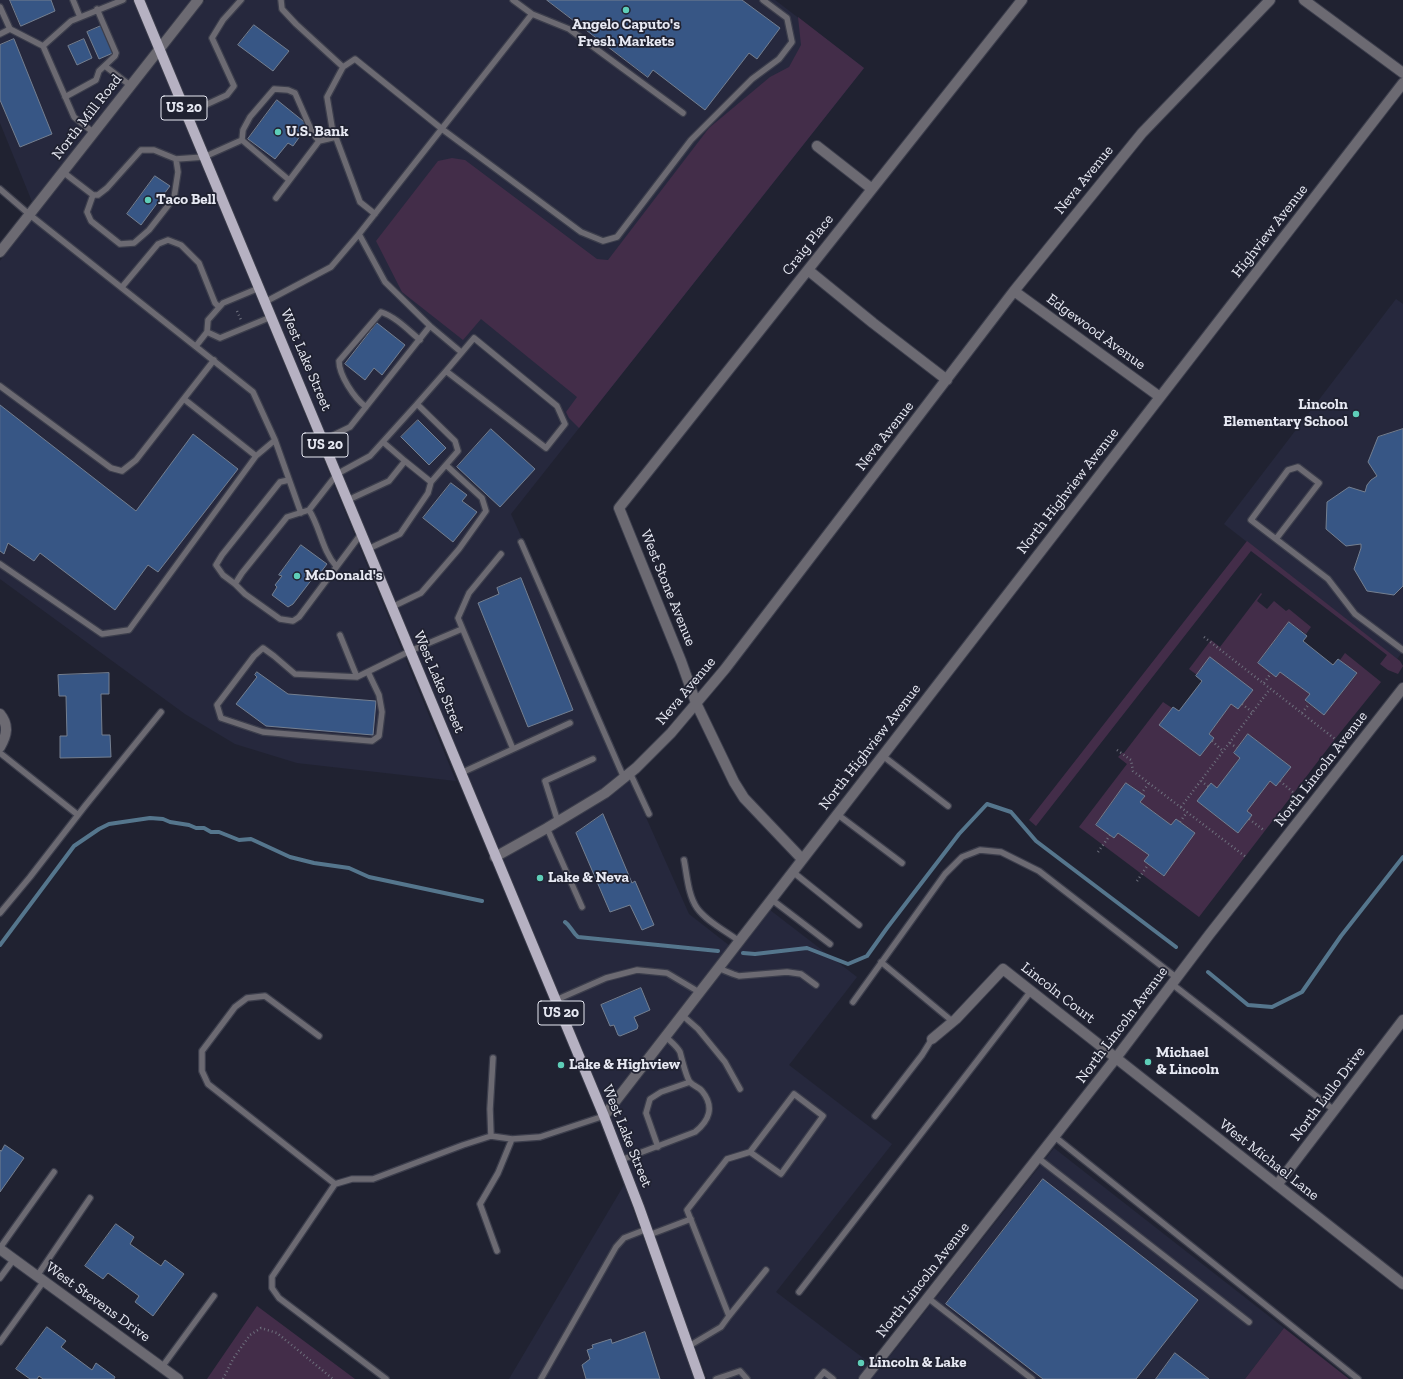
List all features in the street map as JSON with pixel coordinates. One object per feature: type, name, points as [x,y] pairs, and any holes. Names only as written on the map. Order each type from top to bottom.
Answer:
[{"type":"main road","name":"West Lake Street","points":[[139,0],[604,1116],[648,1232],[700,1379]]},
{"type":"street","name":"North Mill Road","points":[[0,252],[198,0]]},
{"type":"street","name":"Craig Place","points":[[619,508],[1022,0]]},
{"type":"street","name":"Neva Avenue","points":[[495,857],[558,822],[605,793],[627,776],[671,733],[725,669],[1014,291],[1142,133],[1270,0]]},
{"type":"street","points":[[1304,0],[1403,73]]},
{"type":"street","name":"Highview Avenue","points":[[1160,398],[1403,83]]},
{"type":"street","points":[[817,146],[872,189]]},
{"type":"street","points":[[808,270],[873,323],[947,380]]},
{"type":"street","name":"Edgewood Avenue","points":[[1014,291],[1160,398]]},
{"type":"street","name":"North Highview Avenue","points":[[604,1116],[1160,398]]},
{"type":"street","name":"West Stone Avenue","points":[[619,508],[681,661],[696,703],[734,782],[744,798],[802,859]]},
{"type":"street","name":"North Lincoln Avenue","points":[[864,1379],[1055,1137],[1403,688]]},
{"type":"street","points":[[0,714],[5,720],[7,730],[0,747]]},
{"type":"street","name":"Lincoln Court","points":[[932,1039],[952,1021],[1003,969],[1116,1058]]},
{"type":"street","name":"North Lullo Drive","points":[[1277,1185],[1403,1020]]},
{"type":"street","name":"West Michael Lane","points":[[1116,1058],[1403,1284]]},
{"type":"street","name":"West Stevens Drive","points":[[0,1249],[178,1379]]},
{"type":"lane","points":[[73,0],[80,17]]},
{"type":"lane","points":[[43,46],[71,21],[97,9],[123,0]]},
{"type":"lane","points":[[186,114],[227,94],[234,86],[212,38],[223,20],[241,0]]},
{"type":"lane","points":[[281,0],[282,9],[296,24],[343,67]]},
{"type":"lane","points":[[513,0],[532,14],[569,29],[683,113]]},
{"type":"lane","points":[[375,214],[360,202],[332,127],[327,98],[343,67],[355,59],[442,129],[581,232],[603,241],[617,237],[691,140],[752,79],[779,59],[792,42],[787,18],[764,0]]},
{"type":"lane","points":[[0,7],[10,29],[43,46],[74,117],[94,133]]},
{"type":"lane","points":[[65,97],[96,80],[98,70],[116,56],[97,9]]},
{"type":"lane","points":[[265,302],[331,267],[375,214],[532,14]]},
{"type":"lane","points":[[0,34],[10,29]]},
{"type":"lane","points":[[105,66],[131,86]]},
{"type":"lane","points":[[242,140],[243,130],[250,118],[274,89],[288,90],[295,93],[313,134],[319,141]]},
{"type":"lane","points":[[276,198],[319,141],[336,137]]},
{"type":"lane","points":[[63,172],[93,195],[98,195],[107,188],[141,150],[154,150],[176,160],[204,157],[242,140]]},
{"type":"lane","points":[[242,140],[289,180]]},
{"type":"lane","points":[[93,195],[87,212],[91,221],[120,244],[134,243],[149,230],[174,198],[178,172],[176,160]]},
{"type":"lane","points":[[0,189],[253,392],[276,440],[300,513]]},
{"type":"lane","points":[[359,234],[385,282],[430,326],[461,352]]},
{"type":"lane","points":[[122,287],[158,244],[168,240],[181,245],[199,263],[215,303],[219,307]]},
{"type":"lane","points":[[196,346],[207,332],[208,320],[223,303],[259,288]]},
{"type":"lane","points":[[366,407],[357,400],[342,375],[339,368],[339,361],[381,312],[394,318],[420,340]]},
{"type":"lane","points":[[207,332],[220,338],[271,317]]},
{"type":"lane","points":[[323,440],[350,427],[430,326]]},
{"type":"lane","points":[[234,584],[287,517],[309,510],[337,474],[370,456],[474,338],[557,406],[565,424],[546,448],[446,371]]},
{"type":"lane","points":[[0,386],[111,468],[122,471],[136,460],[214,360]]},
{"type":"lane","points":[[184,399],[256,456]]},
{"type":"lane","points":[[368,549],[400,534],[428,493],[431,482],[458,451],[455,441],[417,404]]},
{"type":"lane","points":[[1,566],[102,634],[129,630],[256,456],[276,440]]},
{"type":"lane","points":[[383,442],[405,462],[431,482]]},
{"type":"lane","points":[[348,500],[389,481],[405,462]]},
{"type":"lane","points":[[392,607],[421,593],[458,549],[486,511],[482,498],[446,465]]},
{"type":"lane","points":[[1276,539],[1319,483],[1298,467],[1288,470],[1251,520],[1328,580],[1355,614],[1403,650]]},
{"type":"lane","points":[[289,480],[280,482],[222,555],[216,565],[224,575],[245,594],[280,619],[293,621],[299,616],[361,534]]},
{"type":"lane","points":[[309,510],[314,518],[330,560],[336,566]]},
{"type":"lane","points":[[521,542],[627,776],[649,814]]},
{"type":"lane","points":[[501,554],[469,593],[458,618],[512,749]]},
{"type":"lane","points":[[368,672],[379,695],[382,712],[379,736],[372,741],[263,732],[221,718],[217,705],[254,656],[263,648],[296,674],[357,677],[410,651],[462,629]]},
{"type":"lane","points":[[340,635],[357,677]]},
{"type":"lane","points":[[0,913],[161,712]]},
{"type":"lane","points":[[461,773],[570,722]]},
{"type":"lane","points":[[0,754],[78,814]]},
{"type":"lane","points":[[883,756],[948,806]]},
{"type":"lane","points":[[558,822],[545,781],[594,759]]},
{"type":"lane","points":[[838,814],[902,863]]},
{"type":"lane","points":[[547,828],[582,907]]},
{"type":"lane","points":[[853,1002],[945,874],[962,857],[980,850],[1001,852],[1039,871],[1334,1110]]},
{"type":"lane","points":[[684,860],[691,893],[696,907],[703,915],[739,940]]},
{"type":"lane","points":[[792,872],[859,925]]},
{"type":"lane","points":[[771,899],[830,944]]},
{"type":"lane","points":[[881,962],[952,1021]]},
{"type":"lane","points":[[718,968],[739,976],[787,972],[801,974],[816,985]]},
{"type":"lane","points":[[556,1000],[606,978],[637,970],[667,974],[699,992]]},
{"type":"lane","points":[[799,1292],[1031,991]]},
{"type":"lane","points":[[319,1036],[265,996],[247,998],[235,1007],[202,1051],[202,1071],[208,1084],[335,1184]]},
{"type":"lane","points":[[682,1015],[698,1029],[725,1062],[740,1089]]},
{"type":"lane","points":[[621,1160],[695,1132],[706,1121],[709,1115],[706,1097],[702,1091],[690,1082],[679,1051],[665,1036]]},
{"type":"lane","points":[[875,1116],[922,1055],[932,1039]]},
{"type":"lane","points":[[491,1136],[490,1109],[493,1058]]},
{"type":"lane","points":[[658,1147],[646,1113],[650,1099],[661,1092],[690,1082]]},
{"type":"lane","points":[[729,1316],[688,1210],[727,1159],[750,1152],[794,1094],[823,1116],[781,1174],[750,1152]]},
{"type":"lane","points":[[386,1379],[278,1298],[272,1288],[272,1277],[335,1184],[352,1179],[373,1179],[491,1136],[512,1139],[540,1137],[604,1116]]},
{"type":"lane","points":[[1055,1137],[1358,1379]]},
{"type":"lane","points":[[497,1251],[480,1204],[498,1173],[512,1139]]},
{"type":"lane","points":[[1038,1158],[1249,1322]]},
{"type":"lane","points":[[0,1249],[54,1172]]},
{"type":"lane","points":[[0,1342],[90,1198]]},
{"type":"lane","points":[[541,1379],[616,1246],[624,1238],[691,1219]]},
{"type":"lane","points":[[0,1278],[14,1259]]},
{"type":"lane","points":[[689,1346],[721,1327],[766,1270]]},
{"type":"lane","points":[[162,1367],[214,1296]]},
{"type":"lane","points":[[928,1298],[1032,1379]]},
{"type":"lane","points":[[716,1379],[740,1372],[747,1379]]},
{"type":"lane","points":[[818,1379],[824,1372],[833,1379]]},
{"type":"path","points":[[237,311],[241,320]]},
{"type":"path","points":[[1204,637],[1335,739]]},
{"type":"path","points":[[1264,683],[1271,673]]},
{"type":"path","points":[[1181,807],[1270,689]]},
{"type":"path","points":[[1242,704],[1252,712]]},
{"type":"path","points":[[1302,714],[1309,704]]},
{"type":"path","points":[[1212,742],[1223,751]]},
{"type":"path","points":[[1230,742],[1237,748]]},
{"type":"path","points":[[1117,750],[1131,760],[1133,771],[1246,857]]},
{"type":"path","points":[[1201,780],[1208,787]]},
{"type":"path","points":[[1280,781],[1294,793]]},
{"type":"path","points":[[1141,794],[1149,782]]},
{"type":"path","points":[[1180,822],[1187,812]]},
{"type":"path","points":[[1249,819],[1265,831]]},
{"type":"path","points":[[1098,852],[1110,835]]},
{"type":"path","points":[[1137,881],[1148,865]]},
{"type":"path","points":[[224,1379],[233,1359],[250,1335],[261,1328],[277,1334],[333,1379]]},
{"type":"shaded area","points":[[0,0],[135,0],[155,49],[33,204],[0,123]]},
{"type":"shaded area","points":[[143,0],[192,0],[160,41]]},
{"type":"shaded area","points":[[205,0],[775,0],[864,68],[511,514],[689,914],[730,946],[605,1108],[166,50]]},
{"type":"shaded area","points":[[798,17],[864,68],[579,428],[569,418],[566,412],[577,397],[481,319],[463,340],[402,292],[376,241],[438,161],[452,158],[465,160],[597,259],[608,260],[709,128],[770,77],[789,67],[801,45]]},
{"type":"shaded area","points":[[158,58],[456,781],[297,763],[235,744],[185,714],[0,579],[0,261]]},
{"type":"shaded area","name":"Lincoln Elementary School","points":[[1396,299],[1403,304],[1403,651],[1397,659],[1224,524]]},
{"type":"shaded area","points":[[1247,541],[1400,661],[1403,666],[1398,674],[1388,670],[1380,664],[1387,655],[1251,551],[1036,826],[1029,820]]},
{"type":"shaded area","points":[[1261,593],[1262,594],[1257,601],[1267,609],[1274,601],[1286,611],[1289,609],[1311,627],[1306,634],[1289,622],[1258,663],[1276,677],[1280,672],[1310,694],[1305,701],[1324,715],[1357,674],[1340,660],[1345,653],[1381,682],[1335,739],[1199,917],[1079,827],[1127,764],[1118,757],[1124,753],[1163,702],[1172,708],[1159,725],[1200,756],[1214,738],[1209,734],[1231,704],[1238,709],[1242,704],[1210,658],[1197,675],[1189,669],[1211,640],[1220,647]],"holes":[[[1248,734],[1291,767],[1276,785],[1270,781],[1247,811],[1252,815],[1238,833],[1197,801],[1211,784],[1217,788],[1240,758],[1234,753]],[[1127,783],[1145,796],[1140,802],[1171,825],[1176,819],[1195,833],[1163,876],[1144,861],[1149,855],[1118,833],[1114,838],[1096,825]]]},
{"type":"shaded area","points":[[770,910],[857,977],[789,1065],[892,1144],[776,1292],[879,1370],[1054,1148],[1284,1328],[1245,1379],[707,1379],[609,1117]]},
{"type":"shaded area","points":[[624,1185],[695,1379],[509,1379]]},
{"type":"shaded area","points":[[257,1306],[355,1379],[207,1379]]},
{"type":"shaded area","points":[[1284,1328],[1349,1379],[1245,1379]]},
{"type":"building","points":[[10,0],[51,0],[55,11],[21,26]]},
{"type":"building","points":[[547,0],[742,0],[780,28],[757,59],[749,53],[705,110],[653,70],[648,77]]},
{"type":"building","points":[[254,25],[289,51],[273,71],[238,45]]},
{"type":"building","points":[[101,26],[113,53],[99,59],[87,32]]},
{"type":"building","points":[[14,39],[52,134],[20,147],[0,100],[0,45]]},
{"type":"building","points":[[84,39],[92,58],[77,65],[68,46]]},
{"type":"building","name":"U.S. Bank","points":[[277,100],[308,125],[293,146],[288,143],[275,159],[248,139]]},
{"type":"building","name":"Taco Bell","points":[[155,176],[170,186],[141,225],[127,214]]},
{"type":"building","points":[[377,323],[405,345],[382,375],[374,368],[365,380],[345,364]]},
{"type":"building","points":[[0,405],[136,511],[193,434],[238,469],[158,572],[148,565],[115,610],[40,553],[34,561],[8,543],[4,554],[0,551]]},
{"type":"building","points":[[418,420],[446,448],[429,465],[401,437]]},
{"type":"building","points":[[491,429],[535,469],[500,507],[457,467]]},
{"type":"building","points":[[1403,429],[1403,586],[1394,595],[1367,591],[1354,569],[1361,544],[1346,546],[1326,529],[1327,502],[1349,487],[1365,492],[1367,485],[1377,476],[1368,462],[1378,437]]},
{"type":"building","points":[[451,483],[467,495],[462,501],[477,512],[453,542],[423,518]]},
{"type":"building","name":"McDonald's","points":[[301,545],[327,564],[318,576],[316,574],[293,604],[288,607],[272,595],[277,587],[275,585],[282,576],[279,575]]},
{"type":"building","points":[[521,578],[573,710],[528,727],[478,603],[499,594],[497,588]]},
{"type":"building","points":[[1289,622],[1307,636],[1303,641],[1333,665],[1338,659],[1357,673],[1324,715],[1305,700],[1310,694],[1280,672],[1276,677],[1258,663]]},
{"type":"building","points":[[1210,657],[1253,690],[1238,709],[1231,704],[1209,734],[1214,738],[1200,756],[1159,725],[1173,707],[1179,711],[1202,681],[1196,676]]},
{"type":"building","points":[[257,672],[288,694],[376,701],[373,735],[266,726],[236,704],[257,677],[255,675]]},
{"type":"building","points":[[109,673],[109,694],[101,694],[102,735],[110,735],[111,757],[60,758],[60,736],[67,736],[66,696],[59,696],[58,675]]},
{"type":"building","points":[[1248,734],[1291,767],[1276,786],[1270,781],[1247,811],[1252,815],[1238,833],[1197,801],[1211,783],[1217,788],[1240,758],[1234,753]]},
{"type":"building","points":[[1126,783],[1145,796],[1140,802],[1171,825],[1176,819],[1195,833],[1164,876],[1144,861],[1149,855],[1118,833],[1114,838],[1096,825]]},
{"type":"building","points":[[603,814],[632,883],[635,881],[654,925],[642,930],[630,905],[610,912],[576,833]]},
{"type":"building","points":[[641,988],[650,1010],[634,1017],[638,1026],[637,1029],[620,1036],[618,1035],[614,1025],[610,1026],[601,1005]]},
{"type":"building","points":[[5,1145],[24,1158],[0,1192],[0,1150],[1,1151]]},
{"type":"building","points":[[1043,1179],[1198,1300],[1136,1379],[1043,1379],[946,1304]]},
{"type":"building","points":[[116,1224],[134,1237],[130,1244],[161,1266],[165,1260],[184,1274],[153,1316],[135,1302],[139,1296],[108,1273],[103,1279],[85,1266]]},
{"type":"building","points":[[47,1327],[66,1341],[61,1347],[92,1370],[96,1363],[115,1377],[114,1379],[43,1379],[39,1376],[37,1379],[30,1379],[16,1369]]},
{"type":"building","points":[[645,1332],[660,1379],[586,1379],[582,1365],[590,1359],[587,1350],[593,1348],[592,1345],[611,1339],[612,1343]]},
{"type":"building","points":[[1175,1353],[1209,1379],[1156,1379]]},
{"type":"waterway","points":[[743,953],[755,954],[807,948],[848,964],[867,956],[959,834],[987,804],[1011,812],[1036,841],[1176,947]]},
{"type":"waterway","points":[[0,945],[74,846],[109,824],[150,818],[163,819],[196,828],[204,828],[211,832],[219,832],[239,840],[251,839],[290,857],[314,863],[349,868],[369,877],[482,901]]},
{"type":"waterway","points":[[1208,972],[1248,1005],[1272,1007],[1302,992],[1341,936],[1403,857]]},
{"type":"waterway","points":[[565,922],[578,937],[718,951]]},
{"type":"place","name":"Angelo Caputo's Fresh Markets","points":[[626,10]]},
{"type":"place","name":"U.S. Bank","points":[[278,132]]},
{"type":"place","name":"Taco Bell","points":[[148,200]]},
{"type":"place","name":"Lincoln Elementary School","points":[[1356,414]]},
{"type":"place","name":"McDonald's","points":[[297,576]]},
{"type":"place","name":"Lake & Neva","points":[[540,878]]},
{"type":"place","name":"Michael & Lincoln","points":[[1148,1062]]},
{"type":"place","name":"Lake & Highview","points":[[561,1065]]},
{"type":"place","name":"Lincoln & Lake","points":[[861,1363]]}]
